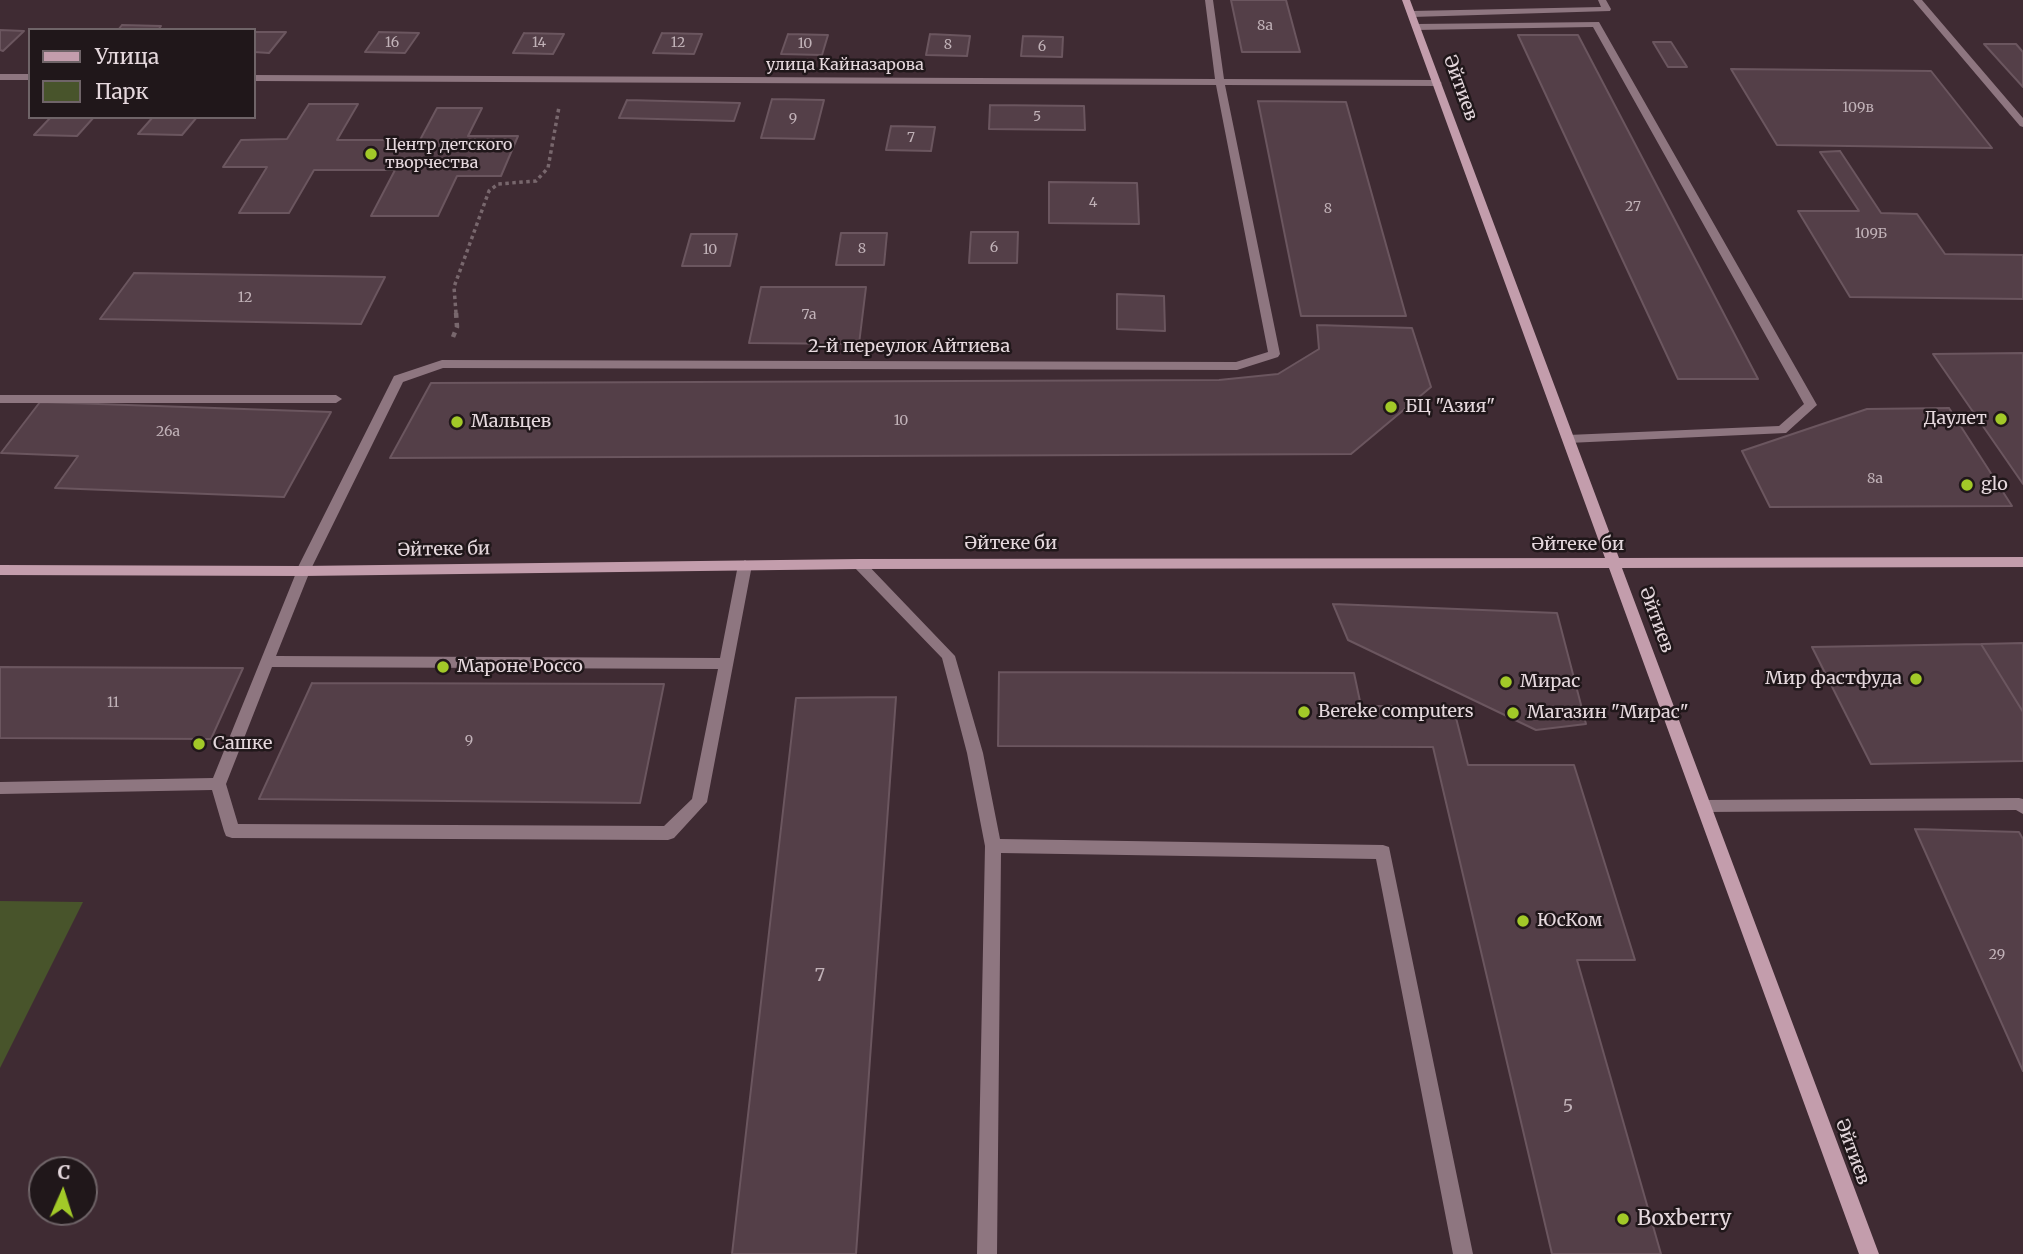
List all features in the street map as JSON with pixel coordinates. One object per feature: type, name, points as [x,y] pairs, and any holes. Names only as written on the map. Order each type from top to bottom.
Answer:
[{"type":"street","name":"2-й переулок Айтиева","points":[[218,784],[303,572],[398,379],[442,364],[1237,366],[1275,354],[1220,82],[1209,0]]},
{"type":"street","name":"Әйтиев","points":[[1406,0],[1870,1254]]},
{"type":"street","points":[[1414,20],[1607,9],[1602,0]]},
{"type":"street","points":[[1917,0],[2023,124]]},
{"type":"street","points":[[1414,20],[1596,24],[1811,405],[1782,430],[1568,439]]},
{"type":"street","points":[[0,77],[28,77]]},
{"type":"street","name":"улица Кайназарова","points":[[256,78],[1437,83]]},
{"type":"street","points":[[0,399],[336,399]]},
{"type":"street","name":"Әйтеке би","points":[[0,570],[303,572],[859,564],[2023,562]]},
{"type":"street","points":[[859,564],[948,656],[975,753],[993,846],[987,1254]]},
{"type":"street","points":[[0,788],[218,784],[232,831],[668,833],[699,802],[745,565]]},
{"type":"street","points":[[267,661],[726,664]]},
{"type":"street","points":[[1704,807],[2018,804],[2023,807]]},
{"type":"street","points":[[993,846],[1383,852],[1462,1254]]},
{"type":"path","points":[[442,364],[457,327],[453,287],[489,191],[498,184],[536,181],[548,168],[560,104],[561,79]]},
{"type":"green space","points":[[0,901],[83,902],[0,1068]]},
{"type":"building","points":[[1231,0],[1286,0],[1300,52],[1242,52]]},
{"type":"building","points":[[122,25],[161,26],[160,28],[120,28]]},
{"type":"building","points":[[0,30],[24,31],[3,51],[0,50]]},
{"type":"building","points":[[256,32],[286,32],[269,53],[256,52]]},
{"type":"building","points":[[379,32],[419,33],[405,53],[365,52]]},
{"type":"building","points":[[524,33],[564,34],[553,54],[513,53]]},
{"type":"building","points":[[662,33],[702,34],[694,54],[653,53]]},
{"type":"building","points":[[788,34],[828,35],[822,55],[781,54]]},
{"type":"building","points":[[930,34],[970,36],[967,56],[926,55]]},
{"type":"building","points":[[1518,35],[1578,35],[1758,379],[1678,379]]},
{"type":"building","points":[[1023,36],[1063,37],[1062,57],[1021,56]]},
{"type":"building","points":[[1653,42],[1671,42],[1687,67],[1668,67]]},
{"type":"building","points":[[1984,44],[2016,44],[2023,52],[2023,87]]},
{"type":"building","points":[[1731,69],[1931,71],[1992,148],[1777,145]]},
{"type":"building","points":[[772,99],[824,100],[814,139],[761,138]]},
{"type":"building","points":[[627,100],[740,103],[734,121],[619,118]]},
{"type":"building","points":[[1258,101],[1346,102],[1406,316],[1301,316]]},
{"type":"building","name":"Центр детского творчества","points":[[309,104],[358,104],[337,140],[420,140],[437,108],[482,108],[468,136],[518,136],[501,176],[457,176],[438,216],[371,216],[395,170],[314,170],[289,213],[239,213],[267,167],[223,167],[241,140],[287,139]]},
{"type":"building","points":[[990,105],[1084,106],[1085,130],[989,129]]},
{"type":"building","points":[[49,119],[92,119],[77,136],[34,135]]},
{"type":"building","points":[[151,119],[195,119],[182,135],[138,134]]},
{"type":"building","points":[[891,126],[935,127],[931,151],[886,150]]},
{"type":"building","points":[[1840,151],[1881,213],[1917,214],[1945,254],[2023,255],[2023,299],[1850,297],[1798,211],[1859,211],[1820,152]]},
{"type":"building","points":[[1049,182],[1137,183],[1139,224],[1049,223]]},
{"type":"building","points":[[971,232],[1018,232],[1017,263],[969,263]]},
{"type":"building","points":[[841,233],[887,233],[884,265],[836,265]]},
{"type":"building","points":[[691,234],[737,234],[730,266],[682,266]]},
{"type":"building","points":[[134,273],[385,277],[361,324],[100,319]]},
{"type":"building","points":[[761,287],[866,287],[859,344],[749,343]]},
{"type":"building","points":[[1117,294],[1164,296],[1165,331],[1117,329]]},
{"type":"building","points":[[1317,325],[1412,328],[1431,387],[1351,454],[390,458],[431,383],[1219,380],[1278,374],[1319,349]]},
{"type":"building","name":"Даулет","points":[[2023,353],[2023,484],[1933,354]]},
{"type":"building","points":[[40,402],[331,412],[284,497],[55,488],[78,456],[1,453]]},
{"type":"building","points":[[1949,408],[2012,506],[1770,507],[1742,451],[1867,409]]},
{"type":"building","name":"Мирас","points":[[1333,604],[1557,613],[1586,724],[1536,730],[1348,640]]},
{"type":"building","points":[[2023,643],[2023,712],[1981,644]]},
{"type":"building","name":"Мир фастфуда","points":[[1981,644],[2023,712],[2023,761],[1871,764],[1812,647]]},
{"type":"building","points":[[0,667],[243,668],[211,739],[0,738]]},
{"type":"building","points":[[999,672],[1354,673],[1361,706],[1453,706],[1468,765],[1574,765],[1635,960],[1577,960],[1661,1254],[1552,1254],[1433,747],[998,746]]},
{"type":"building","points":[[312,683],[664,684],[640,803],[259,799]]},
{"type":"building","points":[[896,697],[856,1254],[732,1254],[796,698]]},
{"type":"building","points":[[1915,829],[2019,832],[2023,839],[2023,1071]]},
{"type":"place","name":"Центр детского творчества","points":[[371,154]]},
{"type":"place","name":"БЦ \"Азия\"","points":[[1391,407]]},
{"type":"place","name":"Даулет","points":[[2001,419]]},
{"type":"place","name":"Мальцев","points":[[457,422]]},
{"type":"place","name":"glo","points":[[1967,485]]},
{"type":"place","name":"Мароне Россо","points":[[443,667]]},
{"type":"place","name":"Мир фастфуда","points":[[1916,679]]},
{"type":"place","name":"Мирас","points":[[1506,682]]},
{"type":"place","name":"Bereke computers","points":[[1304,712]]},
{"type":"place","name":"Магазин \"Мирас\"","points":[[1513,713]]},
{"type":"place","name":"Сашке","points":[[199,744]]},
{"type":"place","name":"ЮсКом","points":[[1523,921]]},
{"type":"place","name":"Boxberry","points":[[1623,1219]]}]
